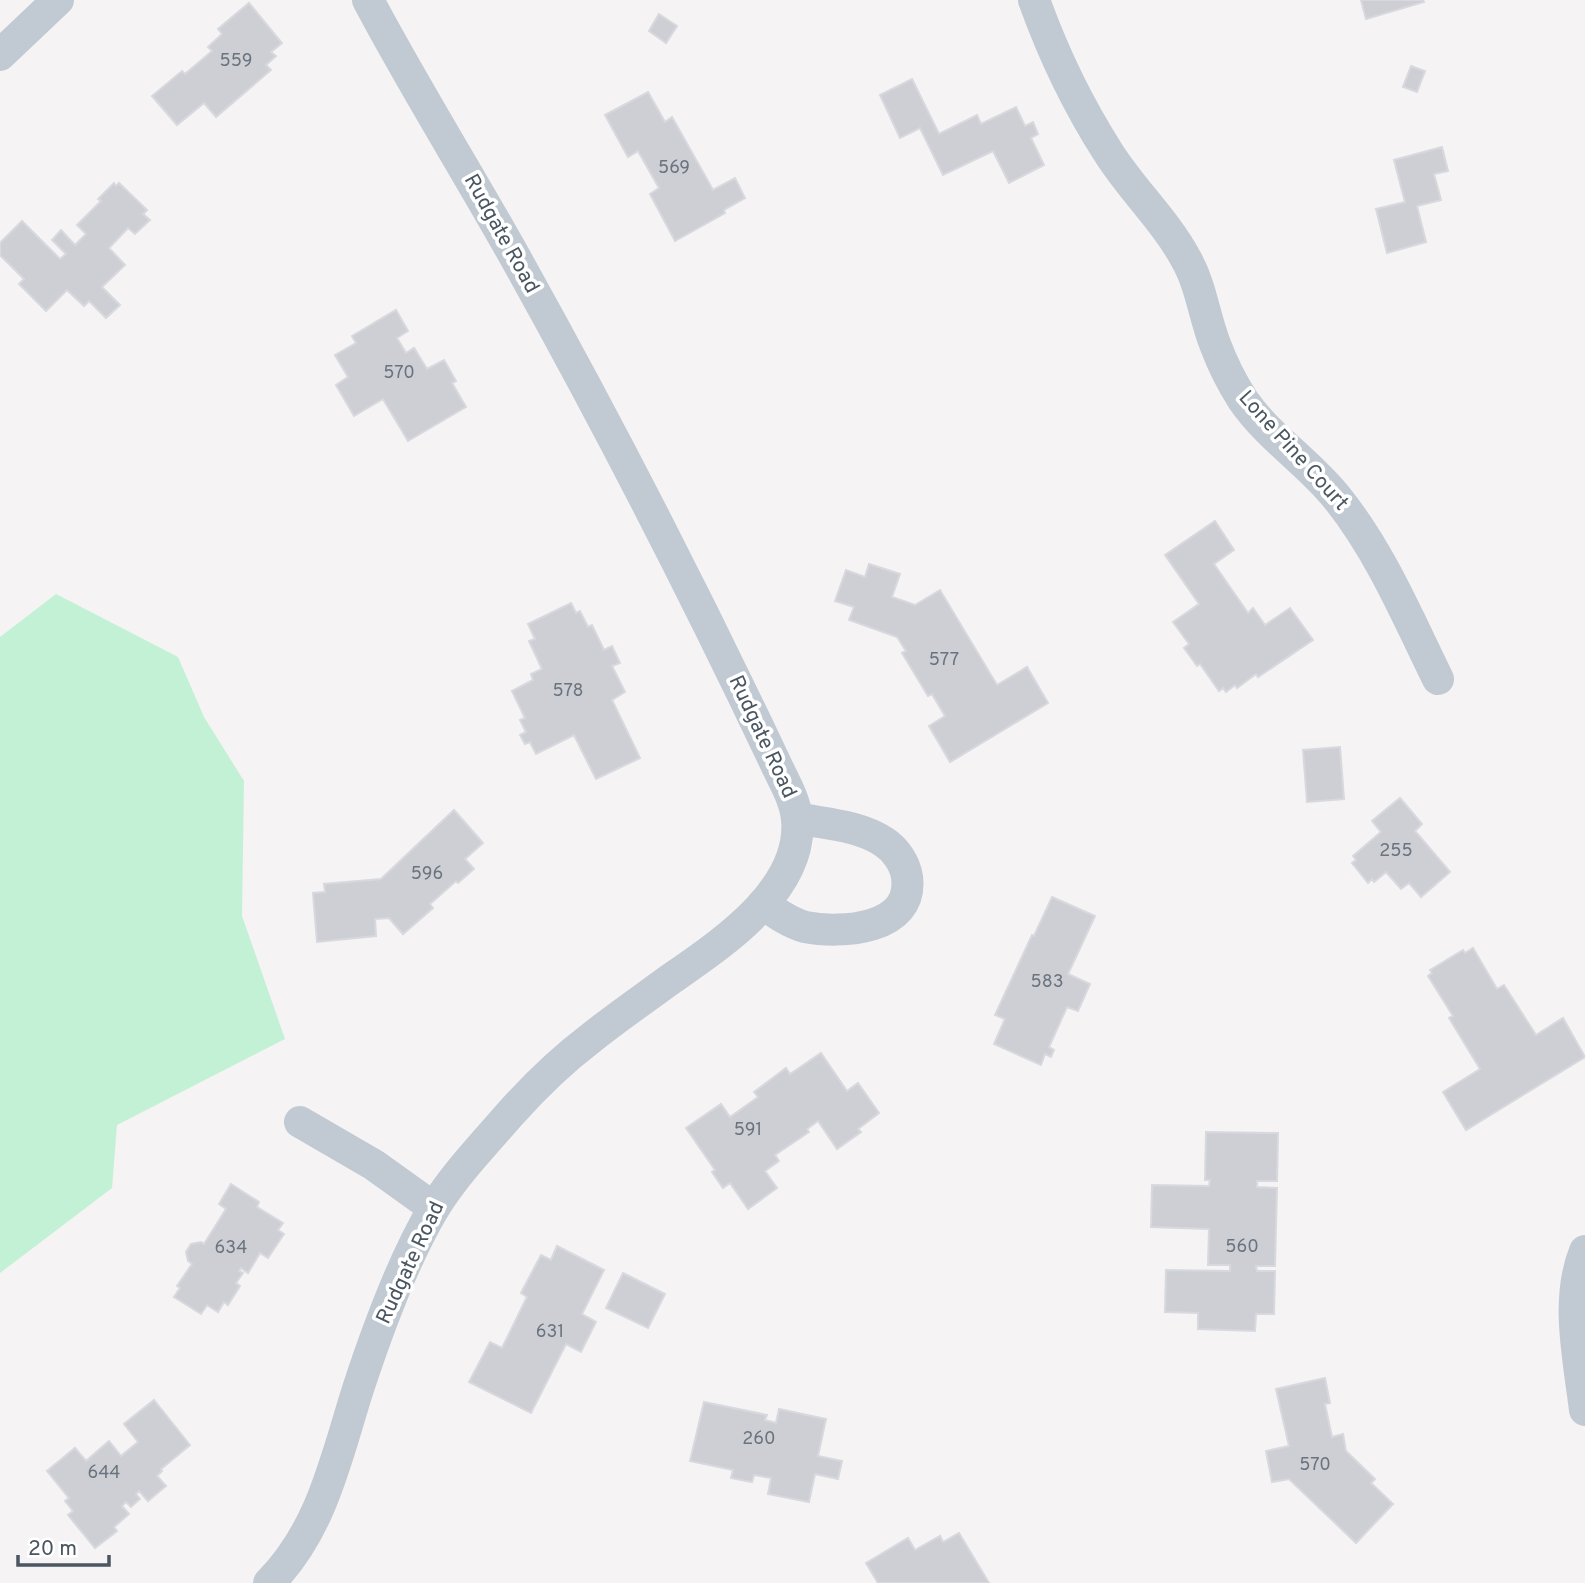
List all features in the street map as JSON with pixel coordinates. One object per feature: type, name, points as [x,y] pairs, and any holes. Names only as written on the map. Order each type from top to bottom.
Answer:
[{"type":"street","points":[[0,55],[58,0]]},
{"type":"street","name":"Rudgate Road","points":[[268,1583],[281,1571],[305,1538],[325,1494],[358,1389],[396,1287],[434,1208],[481,1146],[556,1067],[591,1038],[737,932],[763,904],[788,863],[795,844],[797,818],[774,760],[659,526],[516,258],[368,0]]},
{"type":"street","name":"Lone Pine Court","points":[[1034,0],[1047,36],[1108,153],[1186,258],[1197,282],[1215,343],[1244,402],[1269,430],[1321,479],[1358,526],[1384,569],[1438,679]]},
{"type":"street","points":[[763,904],[783,918],[804,926],[846,930],[873,925],[890,916],[904,902],[908,886],[906,870],[885,842],[849,828],[797,818]]},
{"type":"street","points":[[300,1122],[374,1165],[434,1208]]},
{"type":"street","points":[[1585,1251],[1576,1282],[1576,1321],[1585,1410]]},
{"type":"green space","points":[[56,594],[178,657],[204,717],[244,781],[242,916],[285,1039],[117,1125],[112,1188],[0,1273],[0,637]]},
{"type":"building","points":[[1361,0],[1423,0],[1424,2],[1366,19]]},
{"type":"building","points":[[249,3],[282,43],[271,52],[276,56],[266,65],[271,70],[216,117],[204,103],[177,125],[152,96],[182,71],[185,74],[212,51],[208,47],[222,34],[218,29]]},
{"type":"building","points":[[659,14],[677,26],[666,43],[649,31]]},
{"type":"building","points":[[1411,66],[1425,71],[1417,92],[1403,87]]},
{"type":"building","points":[[912,79],[939,134],[977,115],[981,124],[1016,107],[1025,126],[1033,122],[1038,134],[1031,138],[1044,165],[1009,183],[993,151],[943,175],[920,128],[900,138],[880,95]]},
{"type":"building","points":[[648,92],[665,122],[672,117],[713,190],[735,178],[745,198],[724,210],[725,213],[675,241],[650,194],[659,188],[638,151],[628,157],[605,115]]},
{"type":"building","points":[[1442,147],[1448,171],[1434,174],[1441,200],[1417,206],[1426,242],[1387,253],[1376,209],[1405,202],[1394,160]]},
{"type":"building","points":[[114,183],[116,186],[119,183],[147,210],[143,214],[150,220],[135,234],[128,228],[109,248],[125,265],[102,287],[120,305],[106,318],[89,301],[84,306],[67,290],[46,311],[19,284],[24,279],[0,255],[0,243],[22,221],[60,259],[66,254],[52,240],[61,230],[75,245],[86,234],[77,225],[101,201],[98,199]]},
{"type":"building","points":[[396,310],[408,331],[397,338],[406,353],[414,348],[427,369],[444,360],[456,381],[452,383],[466,407],[408,441],[383,399],[354,416],[336,385],[348,377],[335,355],[356,343],[352,336]]},
{"type":"building","points":[[1215,521],[1234,550],[1214,564],[1248,613],[1253,608],[1265,625],[1290,608],[1313,640],[1258,677],[1256,674],[1237,688],[1235,685],[1226,692],[1223,688],[1219,691],[1200,664],[1197,666],[1184,648],[1189,644],[1173,622],[1199,604],[1165,555]]},
{"type":"building","points":[[869,564],[900,574],[892,597],[915,605],[940,590],[997,685],[1027,667],[1048,703],[950,762],[929,726],[945,716],[932,694],[928,696],[902,653],[906,651],[897,637],[849,620],[854,607],[835,601],[846,570],[865,577]]},
{"type":"building","points":[[571,603],[576,613],[580,611],[588,627],[592,625],[604,650],[612,646],[620,663],[612,666],[625,692],[612,700],[640,758],[596,779],[574,735],[536,754],[530,742],[525,744],[520,735],[526,732],[520,720],[525,718],[512,691],[533,680],[531,674],[542,669],[529,641],[535,639],[528,624]]},
{"type":"building","points":[[1340,747],[1344,799],[1307,802],[1303,750]]},
{"type":"building","points":[[1400,798],[1422,824],[1415,831],[1450,872],[1421,897],[1409,883],[1401,889],[1386,872],[1374,882],[1372,879],[1368,883],[1352,863],[1356,860],[1353,856],[1381,832],[1372,821]]},
{"type":"building","points":[[454,810],[483,843],[465,859],[474,869],[430,904],[433,908],[403,934],[389,918],[375,919],[376,936],[317,942],[313,893],[325,892],[324,884],[381,879]]},
{"type":"building","points":[[1052,897],[1095,916],[1068,974],[1090,984],[1078,1011],[1067,1007],[1049,1047],[1054,1050],[1051,1057],[1045,1054],[1041,1065],[994,1044],[1005,1019],[995,1015]]},
{"type":"building","points":[[1473,948],[1497,989],[1504,985],[1536,1035],[1563,1018],[1585,1057],[1466,1130],[1443,1092],[1480,1069],[1449,1018],[1453,1016],[1428,976],[1432,973],[1430,970],[1463,950],[1465,953]]},
{"type":"building","points":[[821,1053],[847,1091],[858,1083],[879,1113],[858,1129],[861,1132],[837,1149],[818,1121],[807,1129],[809,1132],[775,1155],[779,1161],[765,1171],[777,1188],[748,1209],[730,1183],[723,1188],[712,1172],[715,1170],[686,1128],[721,1104],[730,1117],[758,1097],[754,1092],[786,1068],[790,1074]]},
{"type":"building","points":[[1206,1132],[1278,1133],[1277,1181],[1257,1181],[1257,1187],[1277,1188],[1275,1266],[1256,1266],[1257,1271],[1275,1271],[1274,1314],[1256,1314],[1255,1331],[1198,1329],[1198,1313],[1165,1312],[1166,1270],[1230,1271],[1230,1265],[1208,1265],[1209,1229],[1151,1227],[1152,1185],[1209,1186],[1210,1180],[1205,1180]]},
{"type":"building","points":[[231,1184],[259,1202],[257,1207],[283,1223],[278,1230],[284,1234],[268,1258],[260,1253],[248,1273],[241,1268],[239,1271],[243,1273],[236,1283],[240,1286],[228,1305],[224,1302],[218,1312],[207,1305],[201,1314],[174,1297],[180,1288],[177,1286],[192,1264],[188,1261],[186,1252],[191,1244],[204,1244],[226,1209],[219,1204]]},
{"type":"building","points":[[557,1246],[604,1270],[582,1314],[596,1322],[581,1352],[566,1344],[531,1413],[469,1382],[490,1342],[502,1348],[527,1297],[521,1293],[541,1255],[551,1260]]},
{"type":"building","points":[[623,1273],[665,1294],[648,1328],[606,1308]]},
{"type":"building","points":[[1325,1378],[1330,1403],[1325,1404],[1332,1437],[1343,1434],[1346,1451],[1375,1479],[1371,1483],[1393,1504],[1356,1543],[1289,1479],[1272,1482],[1266,1451],[1289,1446],[1276,1389]]},
{"type":"building","points":[[154,1400],[190,1445],[161,1469],[157,1476],[166,1486],[148,1501],[139,1491],[136,1494],[140,1499],[131,1507],[126,1502],[122,1506],[129,1514],[114,1527],[117,1531],[95,1548],[68,1515],[73,1511],[65,1501],[69,1498],[47,1471],[75,1448],[86,1461],[109,1441],[121,1456],[138,1442],[124,1424]]},
{"type":"building","points":[[704,1402],[767,1415],[765,1420],[776,1423],[779,1409],[826,1419],[818,1456],[842,1461],[838,1479],[815,1474],[809,1502],[768,1494],[771,1478],[754,1475],[752,1482],[731,1478],[733,1470],[690,1461]]},
{"type":"building","points":[[959,1533],[989,1583],[878,1583],[866,1563],[908,1538],[915,1550],[940,1536],[943,1542]]}]
